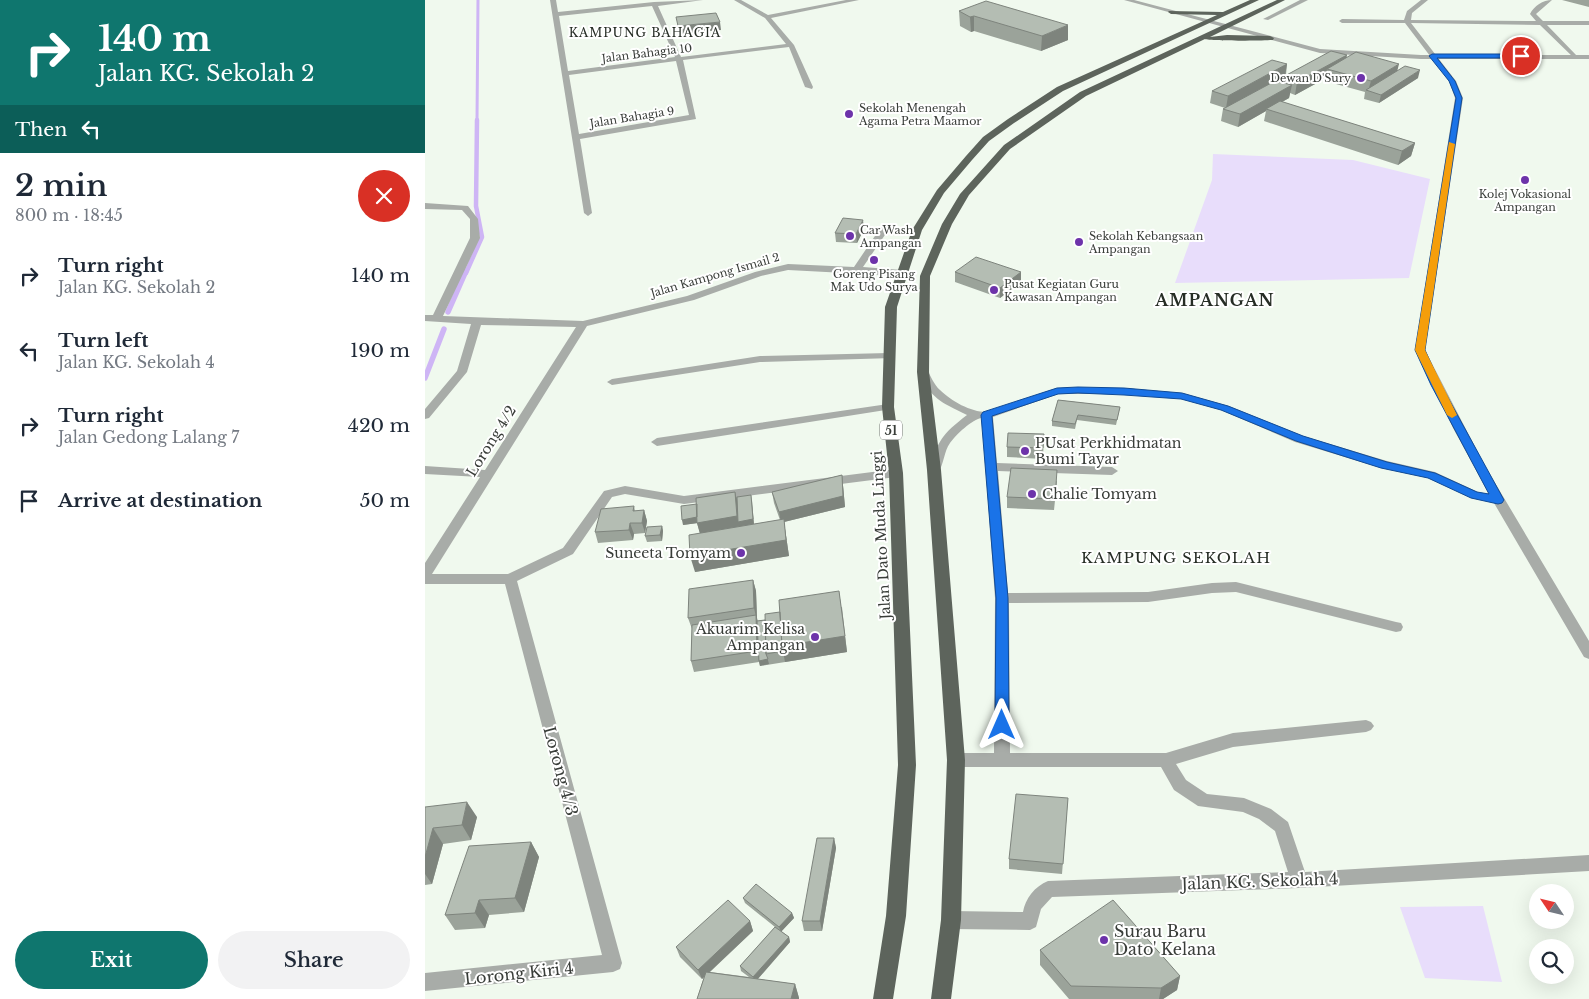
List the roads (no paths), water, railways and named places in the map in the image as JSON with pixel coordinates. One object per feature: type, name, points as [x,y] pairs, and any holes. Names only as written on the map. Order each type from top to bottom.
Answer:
[{"type":"highway","name":"51","points":[[1208,22],[1256,0]]},
{"type":"highway","points":[[941,999],[951,920],[956,760],[934,470],[923,372],[925,276],[947,224],[965,194],[1007,147],[1078,97],[1283,0]]},
{"type":"highway","points":[[1171,12],[1214,14],[1234,10]]},
{"type":"highway","points":[[1171,12],[1181,22],[1179,30],[1173,38]]},
{"type":"highway","points":[[1257,12],[1253,24],[1257,31],[1270,38]]},
{"type":"highway","name":"Jalan Dato Muda Linggi","points":[[883,999],[896,916],[907,765],[896,473],[888,407],[891,307],[902,273],[917,230],[940,192],[986,139],[1061,89],[1208,22]]},
{"type":"highway","points":[[1196,41],[1227,37],[1270,38]]},
{"type":"street","points":[[553,0],[588,213]]},
{"type":"street","points":[[555,14],[700,0]]},
{"type":"street","points":[[737,0],[767,17],[791,45],[809,87]]},
{"type":"street","points":[[767,17],[856,0]]},
{"type":"street","points":[[1127,0],[1320,51],[1344,54],[1589,57]]},
{"type":"street","points":[[1266,19],[1305,0]]},
{"type":"street","points":[[1425,0],[1409,12],[1407,22],[1452,81],[1459,98],[1420,350],[1436,385],[1498,500],[1589,653]]},
{"type":"street","points":[[1549,0],[1535,10],[1533,14],[1575,57]]},
{"type":"street","name":"Jalan Bahagia 9","points":[[575,137],[693,117],[679,60],[655,4]]},
{"type":"street","points":[[1342,21],[1589,23]]},
{"type":"street","name":"Jalan Bahagia 10","points":[[565,73],[791,45]]},
{"type":"street","points":[[425,206],[465,208],[474,219],[475,238],[437,318]]},
{"type":"street","points":[[857,269],[884,229]]},
{"type":"street","name":"Jalan Kampong Ismail 2","points":[[425,318],[583,324],[690,298],[775,269],[798,266],[902,273]]},
{"type":"street","points":[[425,416],[462,372],[477,321]]},
{"type":"street","name":"Lorong 4/2","points":[[425,574],[583,324]]},
{"type":"street","points":[[612,382],[760,359],[889,356]]},
{"type":"street","points":[[923,372],[934,392],[947,401],[981,415]]},
{"type":"street","points":[[934,470],[944,442],[958,428],[981,415],[1057,391],[1124,392],[1182,396],[1225,408],[1299,439],[1385,465],[1431,475],[1475,496],[1498,500]]},
{"type":"street","points":[[657,442],[888,407]]},
{"type":"street","points":[[981,415],[991,467],[1002,598],[1002,761]]},
{"type":"street","points":[[991,467],[1112,471]]},
{"type":"street","points":[[425,470],[488,474]]},
{"type":"street","points":[[425,579],[510,578],[568,551],[608,494],[625,490],[684,500],[896,473]]},
{"type":"street","name":"Lorong 4/3","points":[[510,578],[613,963]]},
{"type":"street","points":[[1002,598],[1148,597],[1212,588],[1236,587],[1395,627]]},
{"type":"street","points":[[956,760],[1166,760],[1233,740],[1366,726]]},
{"type":"street","points":[[1166,760],[1180,785],[1204,801],[1244,804],[1265,814],[1282,827],[1299,880]]},
{"type":"street","name":"Jalan KG. Sekolah 4","points":[[951,920],[1030,921],[1033,905],[1047,889],[1299,880],[1589,864]]},
{"type":"street","name":"Lorong Kiri 4","points":[[425,982],[613,963]]},
{"type":"waterway","points":[[477,121],[478,0]]},
{"type":"waterway","points":[[466,273],[482,237],[476,206],[477,120]]},
{"type":"waterway","points":[[448,312],[466,271]]},
{"type":"waterway","points":[[425,378],[444,329]]},
{"type":"place","name":"Dewan D'Sury","points":[[1361,78]]},
{"type":"place","name":"Sekolah Menengah Agama Petra Maamor","points":[[849,114]]},
{"type":"place","name":"Kolej Vokasional Ampangan","points":[[1525,180]]},
{"type":"place","name":"Car Wash Ampangan","points":[[850,236]]},
{"type":"place","name":"Sekolah Kebangsaan Ampangan","points":[[1079,242]]},
{"type":"place","name":"Goreng Pisang Mak Udo Surya","points":[[874,260]]},
{"type":"place","name":"Pusat Kegiatan Guru Kawasan Ampangan","points":[[994,290]]},
{"type":"place","name":"PUsat Perkhidmatan Bumi Tayar","points":[[1025,451]]},
{"type":"place","name":"Chalie Tomyam","points":[[1032,494]]},
{"type":"place","name":"Suneeta Tomyam","points":[[741,553]]},
{"type":"place","name":"Akuarim Kelisa Ampangan","points":[[815,637]]},
{"type":"place","name":"Surau Baru Dato' Kelana","points":[[1104,940]]},
{"type":"district","name":"KAMPUNG BAHAGIA","points":[[645,32]]},
{"type":"district","name":"AMPANGAN","points":[[1215,300]]},
{"type":"district","name":"KAMPUNG SEKOLAH","points":[[1176,557]]}]
